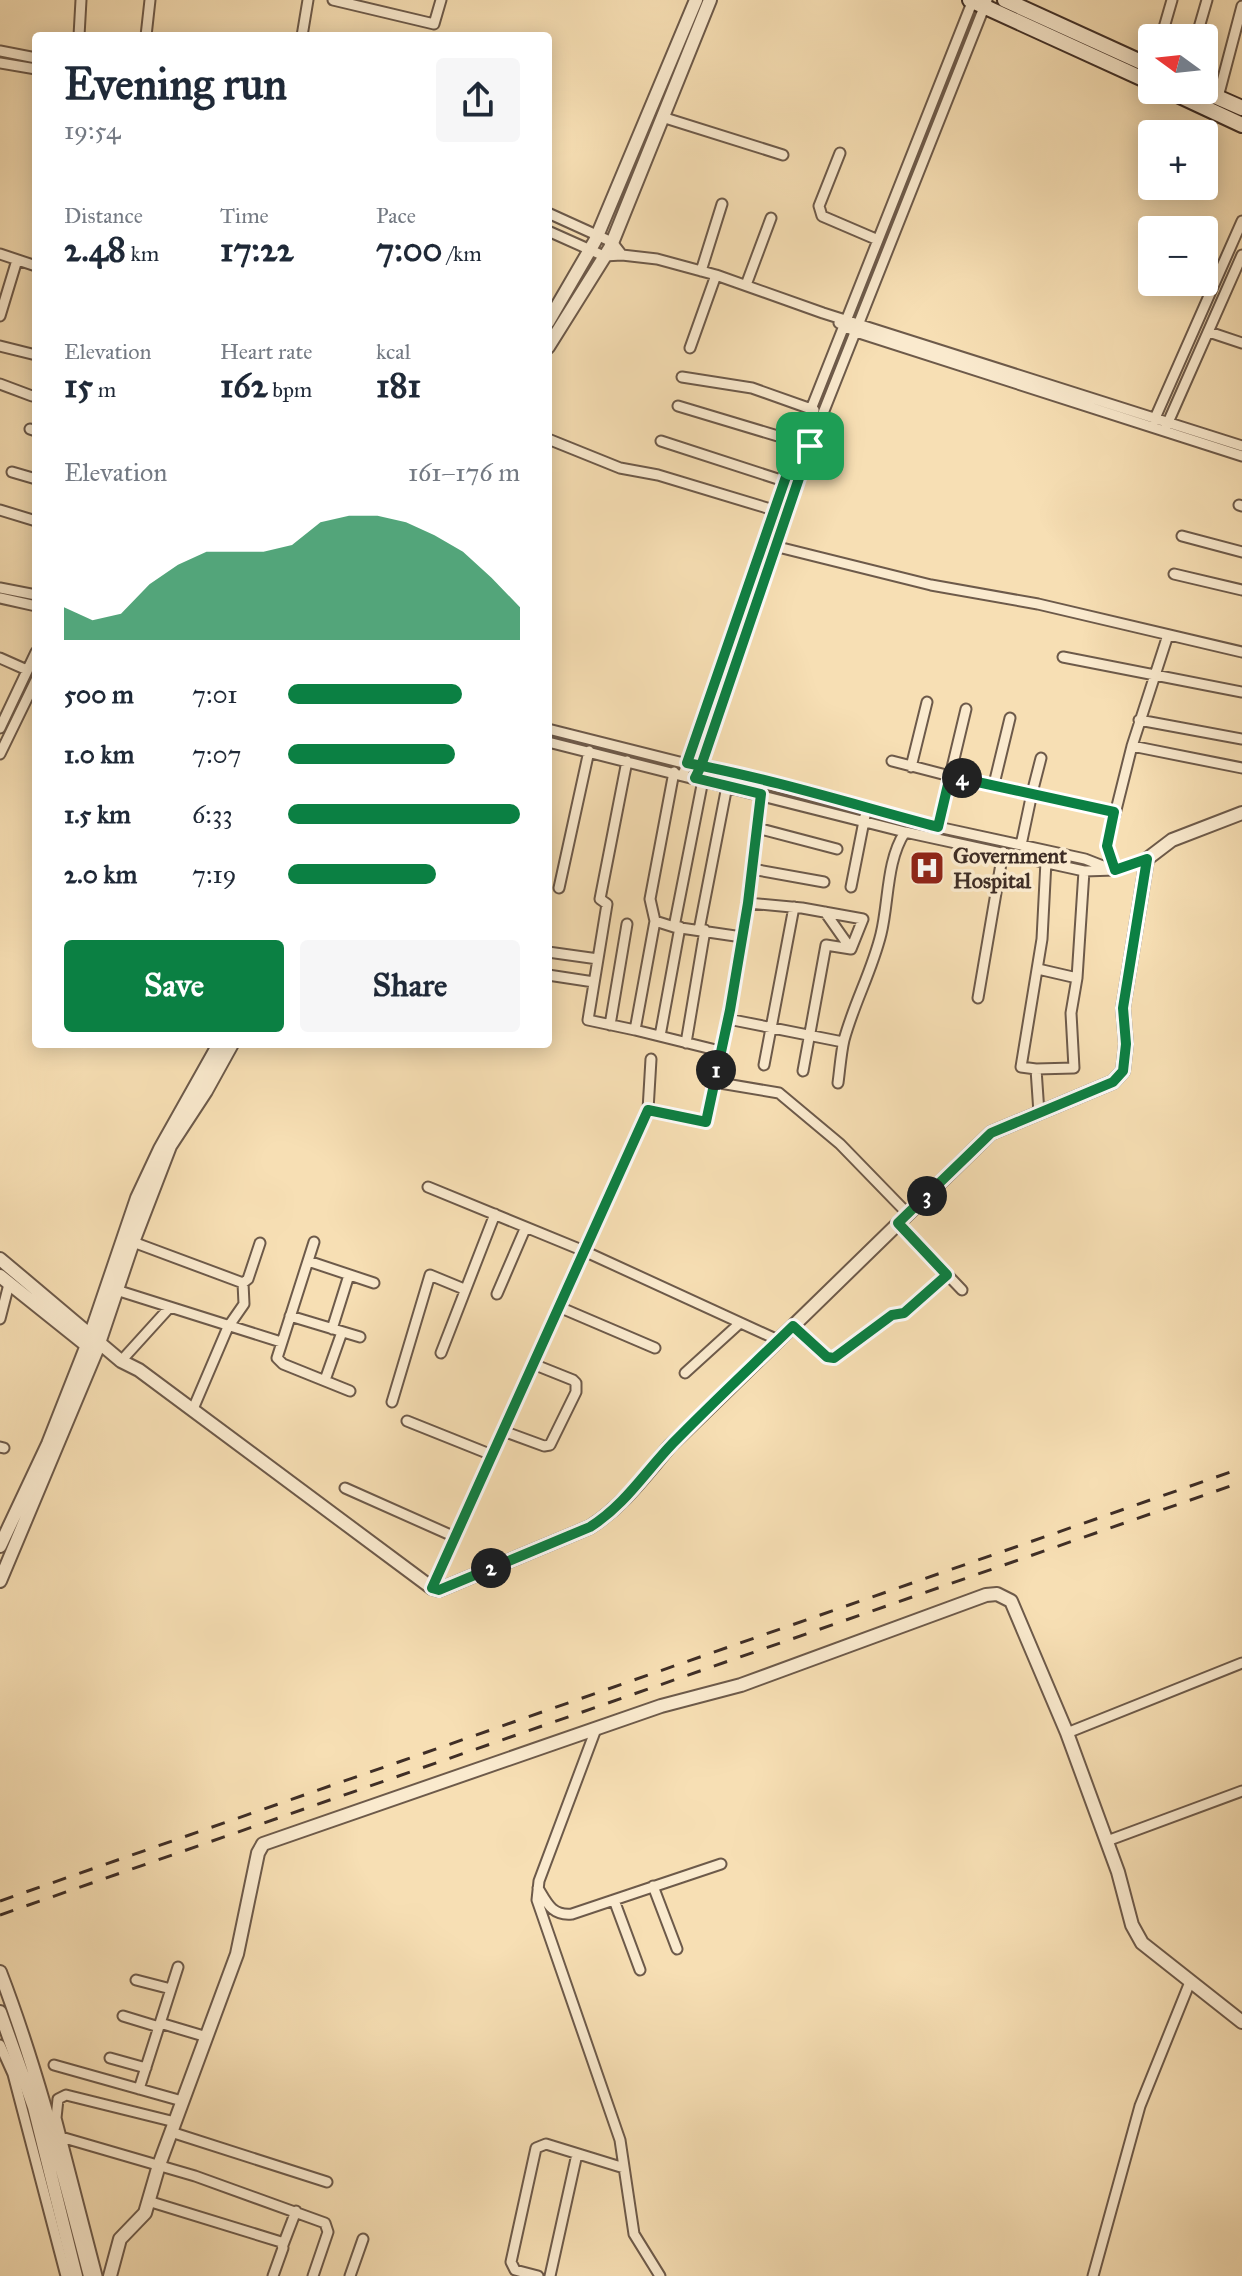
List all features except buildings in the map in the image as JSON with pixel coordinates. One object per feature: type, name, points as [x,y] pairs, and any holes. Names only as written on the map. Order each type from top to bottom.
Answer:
[{"type":"main road","points":[[1005,0],[1024,4],[1138,60]]},
{"type":"main road","points":[[977,2],[1138,77]]},
{"type":"main road","points":[[1218,97],[1242,108]]},
{"type":"main road","points":[[1197,104],[1242,125]]},
{"type":"street","points":[[79,32],[81,0]]},
{"type":"street","points":[[146,32],[150,0]]},
{"type":"street","points":[[303,32],[308,0]]},
{"type":"street","points":[[333,0],[434,24],[441,0]]},
{"type":"street","points":[[552,315],[597,235],[696,0]]},
{"type":"street","points":[[552,340],[612,242],[710,0]]},
{"type":"street","points":[[1200,24],[1207,0]]},
{"type":"street","points":[[1163,24],[1167,1]]},
{"type":"street","points":[[635,1030],[655,921],[650,899],[678,774],[687,763],[798,442],[977,2]]},
{"type":"street","points":[[660,1036],[701,766],[810,446],[858,328],[977,2]]},
{"type":"street","points":[[1218,97],[1242,6]]},
{"type":"street","points":[[0,51],[32,57]]},
{"type":"street","points":[[0,63],[32,68]]},
{"type":"street","points":[[662,117],[783,155]]},
{"type":"street","points":[[840,153],[819,212],[878,240]]},
{"type":"street","points":[[701,271],[722,204]]},
{"type":"street","points":[[552,215],[612,242],[622,255]]},
{"type":"street","points":[[746,285],[771,218]]},
{"type":"street","points":[[1152,424],[1242,221]]},
{"type":"street","points":[[552,233],[604,256],[657,259],[716,275],[858,328],[1152,424],[1242,446]]},
{"type":"street","points":[[0,254],[32,265]]},
{"type":"street","points":[[1166,428],[1242,255]]},
{"type":"street","points":[[0,316],[17,260]]},
{"type":"street","points":[[690,348],[716,275]]},
{"type":"street","points":[[1209,332],[1242,343]]},
{"type":"street","points":[[0,346],[32,354]]},
{"type":"street","points":[[682,377],[752,388],[823,413]]},
{"type":"street","points":[[0,384],[32,396]]},
{"type":"street","points":[[678,406],[810,446]]},
{"type":"street","points":[[1166,428],[1242,456]]},
{"type":"street","points":[[552,441],[620,468],[658,475],[786,514]]},
{"type":"street","points":[[661,441],[796,485]]},
{"type":"street","points":[[12,472],[32,478]]},
{"type":"street","points":[[0,510],[32,520]]},
{"type":"street","points":[[1182,536],[1242,552]]},
{"type":"street","points":[[762,543],[931,585],[1038,604],[1242,652]]},
{"type":"street","points":[[1174,574],[1242,590]]},
{"type":"street","points":[[0,588],[32,594]]},
{"type":"street","points":[[0,598],[32,605]]},
{"type":"street","points":[[1115,870],[1107,846],[1114,812],[1139,720],[1168,635]]},
{"type":"street","points":[[1063,657],[1242,692]]},
{"type":"street","points":[[0,658],[27,670]]},
{"type":"street","points":[[0,728],[5,706],[32,660]]},
{"type":"street","points":[[0,754],[32,688]]},
{"type":"street","points":[[911,767],[927,702]]},
{"type":"street","points":[[938,827],[966,709]]},
{"type":"street","points":[[994,784],[1010,718]]},
{"type":"street","points":[[1139,720],[1242,739]]},
{"type":"street","points":[[552,730],[938,827],[1085,859],[1115,870]]},
{"type":"street","points":[[552,743],[905,832],[1084,871],[1115,870],[1147,859],[1172,840],[1242,813]]},
{"type":"street","points":[[1132,746],[1242,768]]},
{"type":"street","points":[[559,888],[589,751]]},
{"type":"street","points":[[1021,845],[1041,758]]},
{"type":"street","points":[[627,761],[600,899],[607,904],[588,1020],[720,1051]]},
{"type":"street","points":[[892,761],[1114,812]]},
{"type":"street","points":[[686,1043],[727,786]]},
{"type":"street","points":[[648,1110],[706,1122],[748,903],[761,794]]},
{"type":"street","points":[[851,887],[867,808]]},
{"type":"street","points":[[757,828],[837,849]]},
{"type":"street","points":[[838,1083],[843,1042],[871,971],[882,931],[891,873],[900,839],[905,832]]},
{"type":"street","points":[[978,998],[1003,852]]},
{"type":"street","points":[[0,1319],[5,1280],[93,1343],[139,1370],[432,1588],[439,1590],[453,1585],[590,1527],[607,1516],[626,1499],[670,1446],[991,1133],[1113,1082],[1123,1071],[1126,1044],[1123,1008],[1147,859]]},
{"type":"street","points":[[1046,861],[1038,969],[1021,1067],[1074,1068],[1071,1013],[1077,978],[1084,871]]},
{"type":"street","points":[[752,869],[824,882]]},
{"type":"street","points":[[748,903],[863,919],[851,949]]},
{"type":"street","points":[[764,1065],[794,907]]},
{"type":"street","points":[[825,912],[851,949]]},
{"type":"street","points":[[655,921],[742,937]]},
{"type":"street","points":[[610,1025],[627,924]]},
{"type":"street","points":[[803,1071],[826,945],[851,949]]},
{"type":"street","points":[[552,953],[598,959]]},
{"type":"street","points":[[1038,969],[1077,978]]},
{"type":"street","points":[[552,976],[594,982]]},
{"type":"street","points":[[728,1019],[843,1042]]},
{"type":"street","points":[[0,1581],[4,1547],[93,1343],[137,1198],[160,1149],[217,1048]]},
{"type":"street","points":[[111,1289],[133,1242],[170,1146],[230,1048]]},
{"type":"street","points":[[432,1588],[648,1110],[651,1059]]},
{"type":"street","points":[[1036,1069],[1039,1113]]},
{"type":"street","points":[[714,1082],[779,1093],[840,1144],[962,1290]]},
{"type":"street","points":[[428,1187],[584,1251],[778,1340]]},
{"type":"street","points":[[441,1353],[495,1214]]},
{"type":"street","points":[[497,1294],[525,1229]]},
{"type":"street","points":[[133,1242],[243,1283]]},
{"type":"street","points":[[314,1242],[281,1342],[278,1361],[350,1391]]},
{"type":"street","points":[[243,1283],[248,1279],[260,1243]]},
{"type":"street","points":[[0,1259],[93,1343]]},
{"type":"street","points":[[308,1261],[374,1283]]},
{"type":"street","points":[[325,1380],[349,1275]]},
{"type":"street","points":[[392,1402],[430,1275],[464,1289]]},
{"type":"street","points":[[793,1326],[827,1357],[834,1358],[892,1315],[904,1313],[947,1275]]},
{"type":"street","points":[[193,1409],[228,1327],[244,1304],[243,1283]]},
{"type":"street","points":[[111,1289],[281,1342]]},
{"type":"street","points":[[118,1358],[170,1307]]},
{"type":"street","points":[[559,1307],[655,1348]]},
{"type":"street","points":[[290,1316],[360,1337]]},
{"type":"street","points":[[685,1373],[740,1323]]},
{"type":"street","points":[[503,1431],[544,1446],[550,1445],[576,1392],[573,1380],[533,1364]]},
{"type":"street","points":[[407,1421],[492,1455]]},
{"type":"street","points":[[345,1488],[455,1537]]},
{"type":"street","points":[[110,2276],[120,2239],[145,2213],[159,2165],[237,1954],[258,1850],[263,1844],[664,1705],[741,1685],[986,1595],[997,1594],[1011,1601],[1067,1733],[1107,1841],[1132,1925],[1142,1943],[1242,2022]]},
{"type":"street","points":[[1067,1733],[1242,1663]]},
{"type":"street","points":[[596,1729],[538,1887],[539,1907],[619,2135],[634,2234],[660,2276]]},
{"type":"street","points":[[1107,1841],[1242,1791]]},
{"type":"street","points":[[538,1887],[548,1906],[562,1915],[721,1864]]},
{"type":"street","points":[[653,1886],[677,1949]]},
{"type":"street","points":[[614,1900],[640,1970]]},
{"type":"street","points":[[139,2089],[178,1967]]},
{"type":"street","points":[[0,1972],[47,2112],[90,2276]]},
{"type":"street","points":[[136,1980],[171,1989]]},
{"type":"street","points":[[1093,2276],[1140,2106],[1190,1982]]},
{"type":"street","points":[[0,2012],[34,2107],[76,2276]]},
{"type":"street","points":[[123,2016],[207,2037]]},
{"type":"street","points":[[0,2045],[13,2074],[66,2276]]},
{"type":"street","points":[[110,2058],[146,2068]]},
{"type":"street","points":[[54,2065],[182,2101]]},
{"type":"street","points":[[97,2276],[55,2115],[58,2099],[63,2095],[173,2127],[327,2182]]},
{"type":"street","points":[[61,2137],[159,2165],[325,2223],[329,2228],[313,2276]]},
{"type":"street","points":[[538,2276],[515,2270],[511,2262],[536,2148],[546,2144],[624,2168]]},
{"type":"street","points":[[550,2276],[577,2154]]},
{"type":"street","points":[[148,2201],[283,2245]]},
{"type":"street","points":[[273,2276],[296,2211]]},
{"type":"street","points":[[350,2276],[363,2239]]},
{"type":"railway","points":[[0,1901],[1242,1468]]},
{"type":"railway","points":[[0,1915],[1242,1482]]},
{"type":"place","name":"Government Hospital","points":[[927,868]]},
{"type":"route","points":[[810,446],[701,766],[695,778],[761,794],[748,903],[730,1010],[706,1122],[648,1110],[432,1588],[439,1590],[590,1527],[607,1516],[626,1499],[670,1446],[793,1326],[830,1359],[892,1315],[904,1313],[947,1275],[898,1223],[991,1133],[1113,1082],[1123,1071],[1126,1044],[1123,1008],[1147,859],[1115,870],[1107,846],[1114,812],[950,776],[938,827],[753,778],[701,766],[687,763],[798,442],[810,446]]}]
